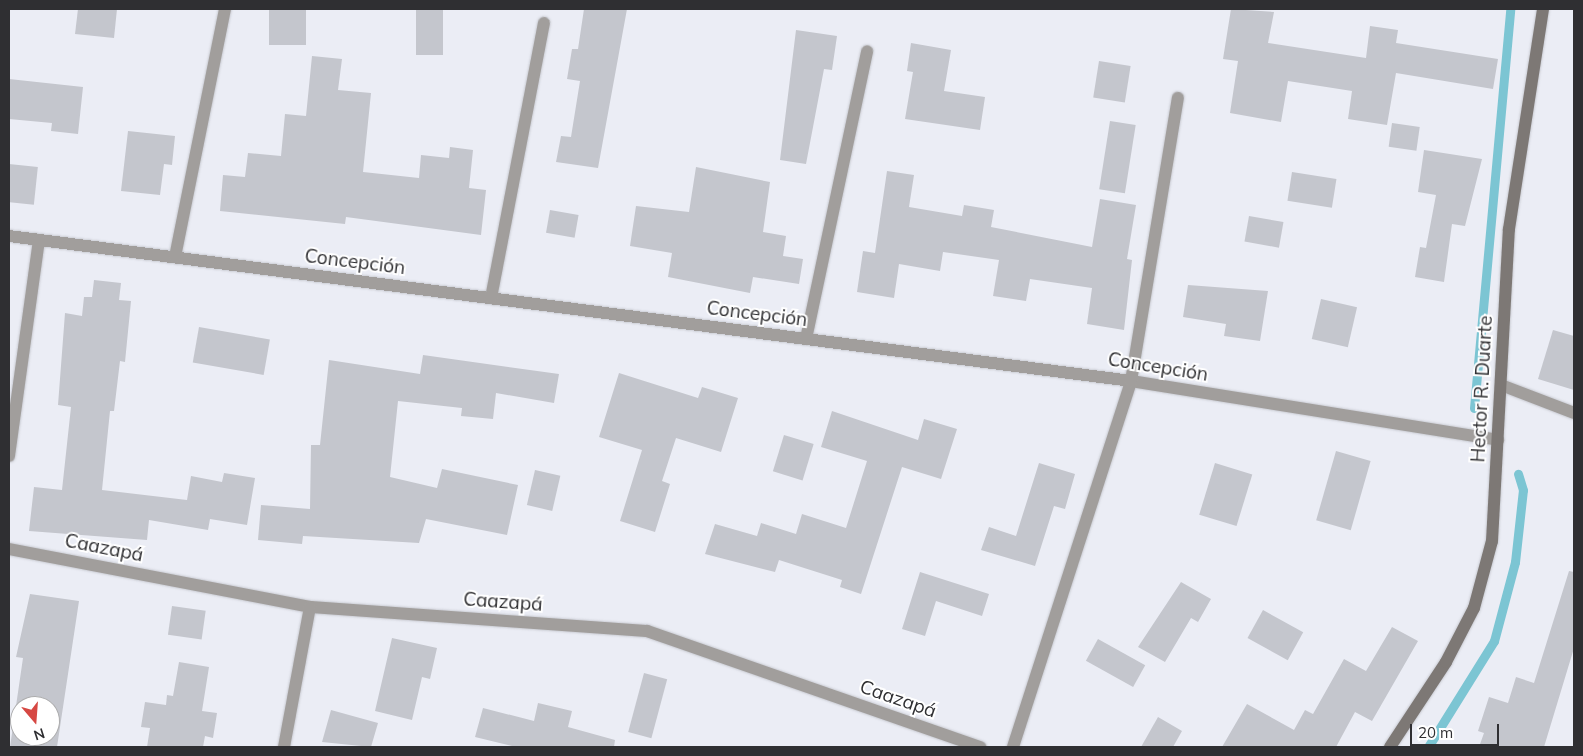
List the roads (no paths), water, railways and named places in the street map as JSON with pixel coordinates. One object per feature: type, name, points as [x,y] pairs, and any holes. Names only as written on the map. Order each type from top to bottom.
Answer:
[{"type":"street","points":[[174,258],[225,9]]},
{"type":"street","name":"Hector R. Duarte","points":[[1390,747],[1446,662],[1474,608],[1492,541],[1509,229],[1543,9]]},
{"type":"street","points":[[491,298],[544,22]]},
{"type":"street","points":[[806,339],[866,51]]},
{"type":"street","points":[[1013,747],[1131,381],[1178,98]]},
{"type":"street","name":"Concepción","points":[[9,236],[1131,381],[1498,440]]},
{"type":"street","points":[[9,456],[39,240]]},
{"type":"street","points":[[1501,385],[1574,413]]},
{"type":"street","name":"Caazapá","points":[[9,549],[310,607],[647,631],[980,747]]},
{"type":"street","points":[[284,747],[310,607]]},
{"type":"waterway","points":[[1474,408],[1510,9]]},
{"type":"waterway","points":[[1428,747],[1494,641],[1515,562],[1523,490],[1518,474]]}]
